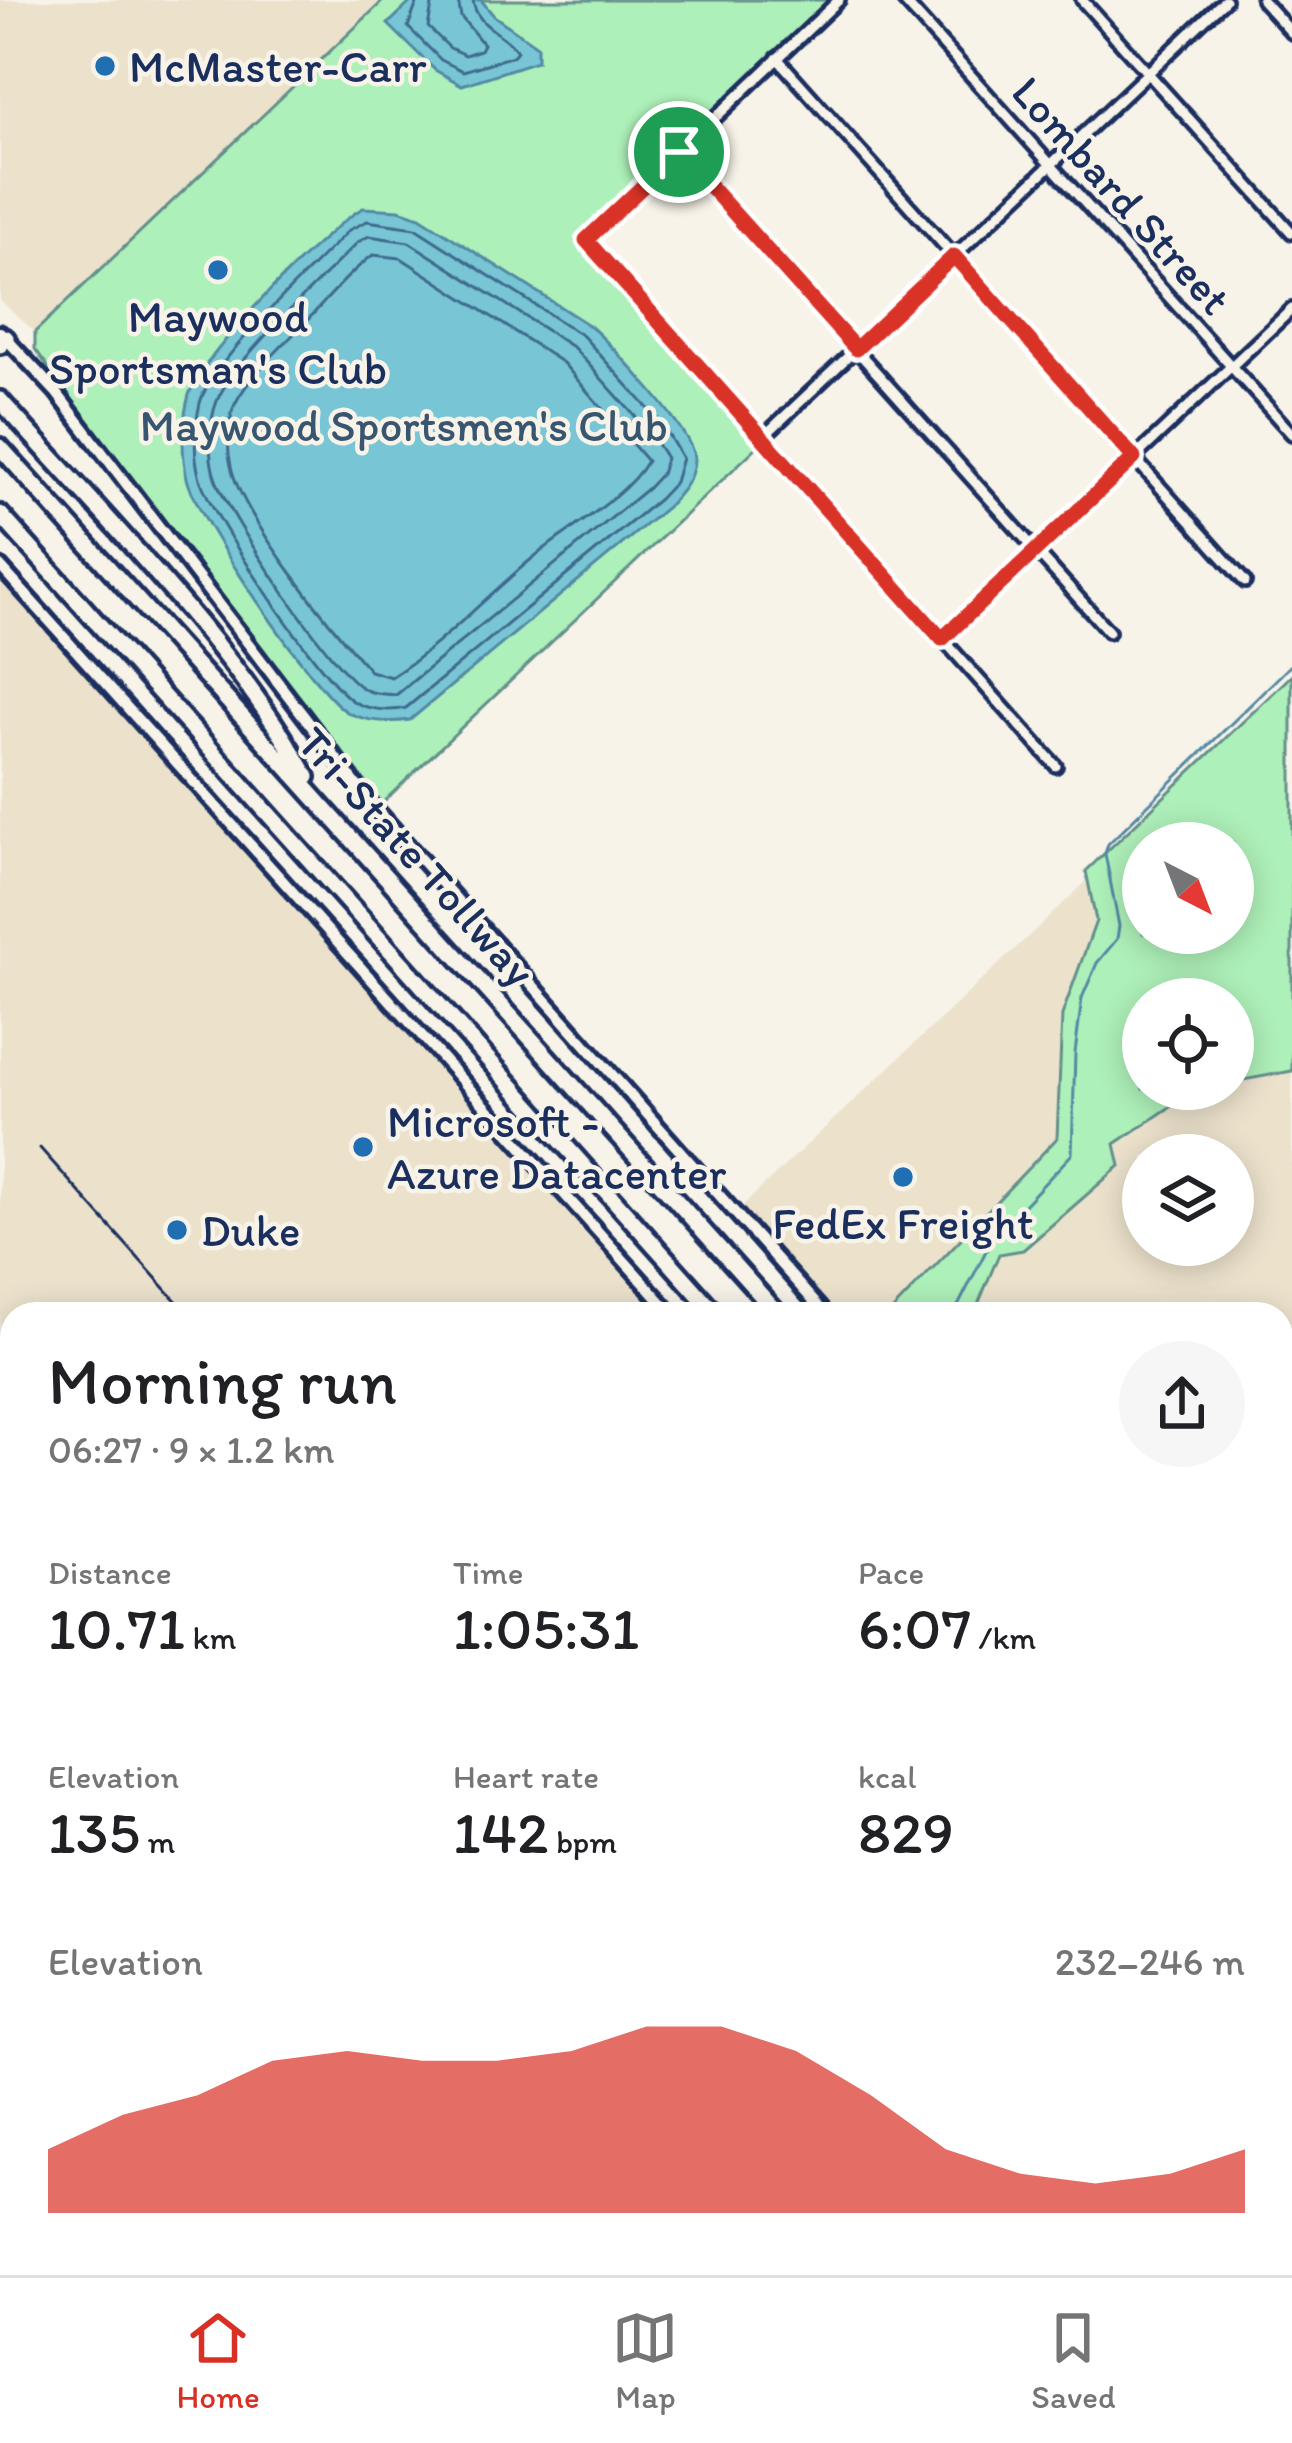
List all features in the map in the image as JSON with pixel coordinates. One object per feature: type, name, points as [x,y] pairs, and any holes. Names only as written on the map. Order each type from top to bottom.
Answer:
[{"type":"highway","points":[[0,400],[185,609],[282,732],[320,800]]},
{"type":"highway","name":"Tri-State Tollway","points":[[0,447],[767,1302]]},
{"type":"highway","name":"Tri-State Tollway","points":[[0,514],[705,1302]]},
{"type":"street","points":[[839,0],[586,240],[1056,766]]},
{"type":"street","name":"Lombard Street","points":[[903,0],[1292,434]]},
{"type":"street","points":[[1082,0],[1292,233]]},
{"type":"street","points":[[763,437],[1225,0]]},
{"type":"street","points":[[1262,0],[1292,33]]},
{"type":"street","points":[[777,58],[1245,582]]},
{"type":"street","points":[[679,152],[1109,632]]},
{"type":"street","points":[[942,639],[1292,309]]},
{"type":"street","points":[[2,338],[56,392],[368,800],[814,1302]]},
{"type":"street","points":[[0,566],[661,1302]]},
{"type":"shaded area","points":[[0,0],[382,0],[35,332],[0,301]]},
{"type":"shaded area","points":[[0,566],[661,1302],[0,1302]]},
{"type":"shaded area","points":[[1088,880],[1096,921],[1062,1015],[1057,1138],[900,1302],[823,1302],[739,1209]]},
{"type":"shaded area","points":[[1292,1071],[1292,1302],[979,1302],[999,1254],[1024,1250],[1120,1167],[1114,1144],[1122,1138],[1122,1266],[1254,1266],[1254,1134],[1129,1132],[1163,1110],[1254,1110],[1254,1078]]},
{"type":"green space","name":"Maywood Sportsmen's Club","points":[[384,0],[833,0],[576,241],[759,445],[382,803],[145,499],[35,349],[35,332]]},
{"type":"green space","points":[[1292,675],[1292,1071],[1254,1078],[1254,978],[1122,978],[1122,1110],[1166,1110],[1130,1134],[1122,1134],[1115,1144],[1120,1166],[1023,1250],[999,1254],[979,1302],[900,1302],[1057,1138],[1062,1015],[1096,921],[1086,871],[1122,837],[1122,954],[1254,954],[1254,822],[1138,822]]},
{"type":"water","points":[[413,0],[481,0],[494,16],[537,46],[537,61],[462,85],[435,70],[388,24]]},
{"type":"water","points":[[363,208],[399,210],[420,217],[590,326],[667,411],[694,459],[689,480],[667,507],[410,720],[403,721],[370,720],[347,712],[310,673],[211,528],[187,478],[184,458],[189,395],[216,351],[322,240]]},
{"type":"waterway","points":[[960,1302],[992,1239],[1072,1154],[1082,998],[1097,963],[1117,939],[1119,926],[1105,854],[1108,844],[1292,664]]},
{"type":"railway","points":[[40,1148],[177,1302]]},
{"type":"place","name":"McMaster-Carr","points":[[105,66]]},
{"type":"place","name":"Maywood Sportsman's Club","points":[[218,270]]},
{"type":"place","name":"Microsoft - Azure Datacenter","points":[[363,1147]]},
{"type":"place","name":"FedEx Freight","points":[[903,1177]]},
{"type":"place","name":"Duke","points":[[177,1230]]},
{"type":"route","points":[[679,152],[856,349],[954,256],[1134,458],[942,639],[586,240],[679,152]]}]
